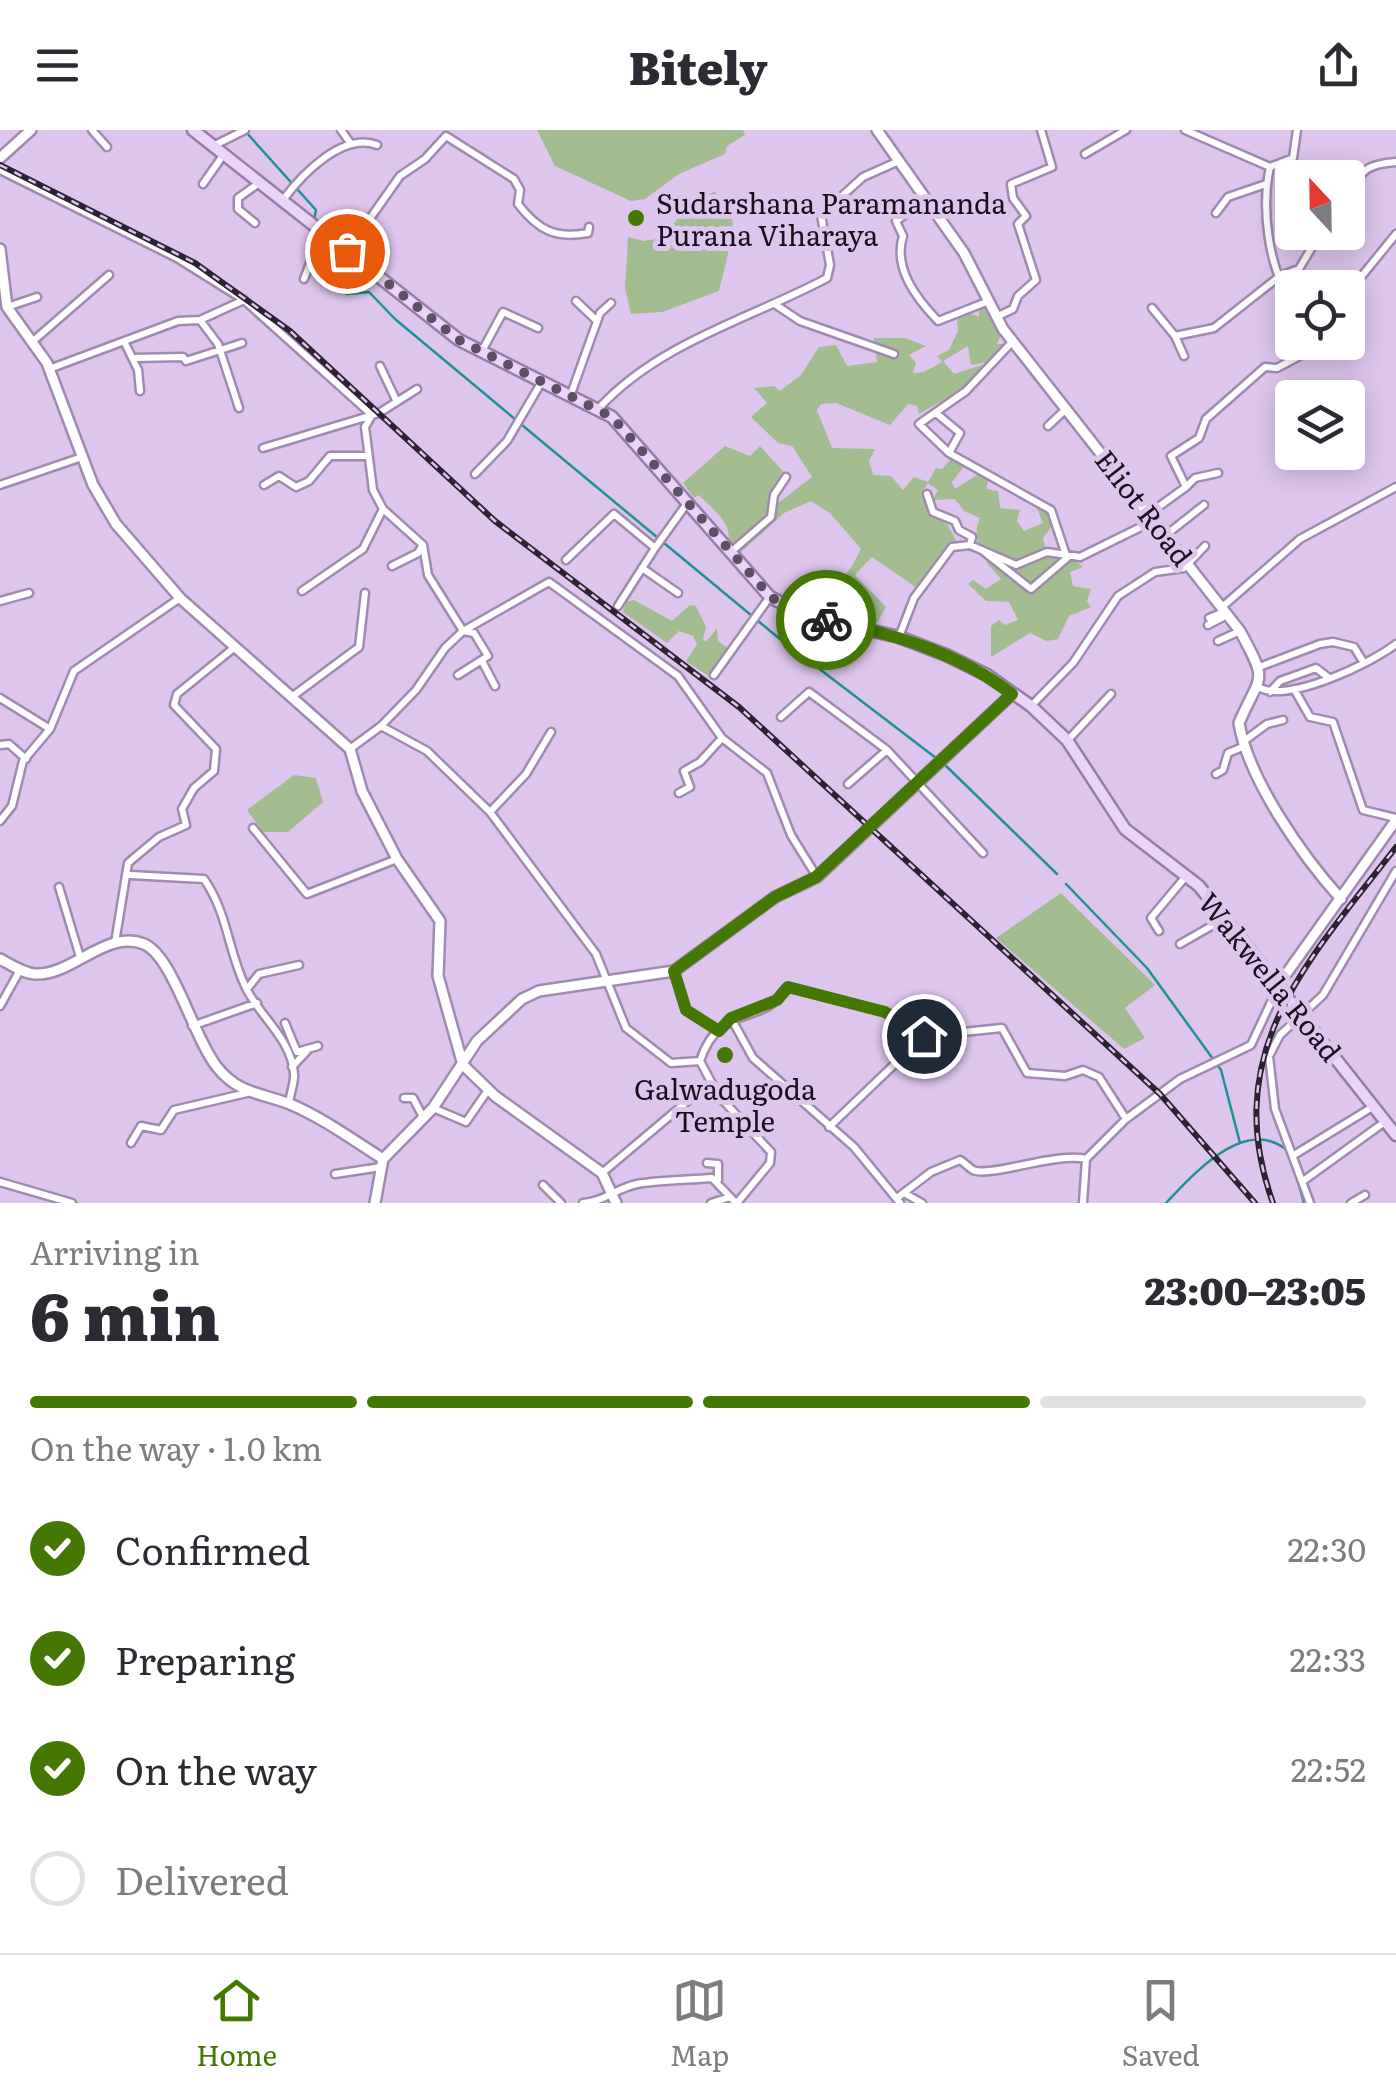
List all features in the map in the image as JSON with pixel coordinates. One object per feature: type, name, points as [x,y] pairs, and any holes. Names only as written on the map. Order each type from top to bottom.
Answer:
[{"type":"main road","name":"Wakwella Road","points":[[192,130],[459,340],[599,408],[627,431],[770,596],[807,616],[899,637],[988,675],[1031,706],[1067,740],[1126,828],[1150,851],[1187,875],[1279,984],[1396,1136]]},
{"type":"street","points":[[0,158],[31,130]]},
{"type":"street","points":[[92,130],[107,148]]},
{"type":"street","points":[[342,130],[350,144]]},
{"type":"street","name":"Eliot Road","points":[[876,130],[964,252],[1013,342],[1068,407],[1240,631],[1259,667],[1265,690],[1239,722],[1245,744]]},
{"type":"street","points":[[996,317],[1013,309],[1018,296],[1036,280],[1018,224],[1026,216],[1014,198],[1011,184],[1052,167],[1042,130]]},
{"type":"street","points":[[1085,154],[1126,130]]},
{"type":"street","points":[[1185,130],[1270,167],[1293,158],[1297,130]]},
{"type":"street","points":[[203,184],[220,149],[243,131]]},
{"type":"street","points":[[347,251],[400,176],[426,158],[448,133],[514,179],[520,190],[518,204],[544,232],[565,236],[588,232],[590,227]]},
{"type":"street","points":[[283,200],[321,160],[357,141],[377,145]]},
{"type":"street","points":[[599,408],[688,341],[776,305],[827,278],[830,265],[821,215],[863,177],[899,161]]},
{"type":"street","points":[[1365,168],[1372,162],[1396,162]]},
{"type":"street","points":[[1270,167],[1266,184],[1278,270]]},
{"type":"street","points":[[0,170],[177,258],[244,300],[372,415]]},
{"type":"street","points":[[255,223],[238,209],[238,198],[260,182]]},
{"type":"street","points":[[1216,213],[1228,197],[1266,184]]},
{"type":"street","points":[[927,199],[896,221],[903,236],[897,255],[911,288],[938,321],[989,301]]},
{"type":"street","points":[[308,274],[322,232]]},
{"type":"street","points":[[1365,272],[1396,234]]},
{"type":"street","points":[[0,248],[7,307],[50,369],[96,492],[116,524],[180,598],[238,645],[350,750],[362,792],[398,859],[440,921],[438,976],[463,1066],[488,1090],[602,1173],[616,1203]]},
{"type":"street","points":[[32,342],[109,276]]},
{"type":"street","points":[[1176,336],[1214,328],[1275,280]]},
{"type":"street","points":[[7,307],[38,297]]},
{"type":"street","points":[[50,369],[178,321],[200,320],[244,300]]},
{"type":"street","points":[[576,301],[598,322]]},
{"type":"street","points":[[572,394],[598,322],[612,303]]},
{"type":"street","points":[[776,305],[800,321],[894,354]]},
{"type":"street","points":[[1152,308],[1176,336],[1184,356]]},
{"type":"street","points":[[481,352],[503,312],[538,328]]},
{"type":"street","points":[[200,320],[218,344],[217,351],[239,408]]},
{"type":"street","points":[[124,341],[134,358],[140,390]]},
{"type":"street","points":[[1013,342],[966,391],[919,424],[950,453],[1051,510],[1066,558]]},
{"type":"street","points":[[134,358],[183,357],[186,361],[242,343]]},
{"type":"street","points":[[1186,488],[1172,456],[1199,438],[1206,419],[1265,366],[1277,368],[1292,360]]},
{"type":"street","points":[[380,366],[397,402]]},
{"type":"street","points":[[475,474],[507,441],[542,381]]},
{"type":"street","points":[[263,448],[372,415],[417,389]]},
{"type":"street","points":[[1048,426],[1068,407]]},
{"type":"street","points":[[936,412],[960,433],[950,453]]},
{"type":"street","points":[[372,415],[365,427],[365,456],[383,509],[422,545],[428,574],[463,632]]},
{"type":"street","points":[[264,484],[278,476],[296,487],[308,481],[330,456],[365,456]]},
{"type":"street","points":[[0,485],[82,457]]},
{"type":"street","points":[[983,552],[1031,589],[1066,558],[1103,549],[1152,516],[1195,478],[1218,473]]},
{"type":"street","points":[[730,552],[770,517],[774,496],[786,478]]},
{"type":"street","points":[[1208,622],[1300,538],[1396,487]]},
{"type":"street","points":[[927,494],[934,512],[955,521],[959,530],[972,537],[970,545]]},
{"type":"street","points":[[618,606],[689,501]]},
{"type":"street","points":[[1166,535],[1204,505]]},
{"type":"street","points":[[302,591],[363,549],[383,509]]},
{"type":"street","points":[[566,560],[614,514],[654,548]]},
{"type":"street","points":[[392,566],[418,553],[422,545]]},
{"type":"street","points":[[899,637],[914,598],[952,547],[970,545],[1016,565],[1046,552],[1066,558]]},
{"type":"street","points":[[1031,706],[1073,663],[1118,596],[1155,572],[1174,573],[1205,546]]},
{"type":"street","points":[[642,568],[678,593]]},
{"type":"street","points":[[350,750],[381,726],[463,632],[548,582],[678,676],[722,738],[766,773],[791,835],[816,877]]},
{"type":"street","points":[[0,601],[29,593]]},
{"type":"street","points":[[292,696],[359,646],[365,593]]},
{"type":"street","points":[[714,675],[770,596]]},
{"type":"street","points":[[0,821],[12,806],[26,759],[50,729],[74,670],[180,598]]},
{"type":"street","points":[[1218,641],[1240,631]]},
{"type":"street","points":[[458,675],[483,663],[488,656],[474,633],[463,632]]},
{"type":"street","points":[[1259,667],[1333,642],[1354,647],[1364,664]]},
{"type":"street","points":[[1265,690],[1294,689],[1328,678],[1364,664],[1396,644]]},
{"type":"street","points":[[114,944],[130,875],[128,863],[158,837],[186,825],[182,809],[194,788],[214,772],[216,749],[174,705],[177,694],[238,645]]},
{"type":"street","points":[[483,663],[495,686]]},
{"type":"street","points":[[1265,690],[1316,668],[1328,678]]},
{"type":"street","points":[[1084,1203],[1086,1159],[1126,1119],[1180,1079],[1254,1042],[1279,984],[1396,819],[1385,812],[1363,810],[1334,722],[1310,717],[1294,689]]},
{"type":"street","points":[[780,717],[809,692],[887,750],[984,853]]},
{"type":"street","points":[[375,1203],[382,1163],[433,1108],[477,1042],[522,999],[540,991],[674,971],[775,897],[816,877],[1012,694]]},
{"type":"street","points":[[1067,740],[1111,694]]},
{"type":"street","points":[[0,698],[50,729]]},
{"type":"street","points":[[1216,774],[1223,770],[1228,753],[1267,724],[1283,720]]},
{"type":"street","points":[[381,726],[427,751],[490,812],[581,930],[626,1028],[671,1063],[700,1061]]},
{"type":"street","points":[[490,812],[526,774],[551,732]]},
{"type":"street","points":[[679,792],[690,788],[684,771],[700,762],[722,738]]},
{"type":"street","points":[[0,745],[8,744],[26,759]]},
{"type":"street","points":[[1245,744],[1306,858],[1341,899]]},
{"type":"street","points":[[848,784],[887,750]]},
{"type":"street","points":[[253,828],[307,894],[398,859]]},
{"type":"street","points":[[1310,1203],[1274,1109],[1269,1056],[1280,1035],[1323,995],[1396,871]]},
{"type":"street","points":[[130,875],[204,879],[224,908],[224,930],[246,990],[272,1021],[292,1067],[289,1104]]},
{"type":"street","points":[[1159,931],[1151,918],[1187,875]]},
{"type":"street","points":[[59,887],[80,957]]},
{"type":"street","points":[[1180,944],[1222,920]]},
{"type":"street","points":[[0,959],[20,970],[50,972],[114,944],[142,943],[154,950],[191,1027],[220,1072],[247,1093],[289,1104],[382,1163]]},
{"type":"street","points":[[246,990],[259,974],[300,965]]},
{"type":"street","points":[[0,1006],[20,970]]},
{"type":"street","points":[[674,971],[686,1010],[719,1031]]},
{"type":"street","points":[[711,1203],[734,1201],[770,1163],[772,1152],[710,1083],[700,1061],[705,1046],[731,1018],[777,1000],[783,989],[885,1012],[924,1036],[1002,1028],[1028,1073],[1065,1076],[1083,1070],[1098,1077],[1126,1119]]},
{"type":"street","points":[[191,1027],[257,1003]]},
{"type":"street","points":[[731,1018],[753,1058],[854,1147],[900,1198],[922,1203]]},
{"type":"street","points":[[286,1022],[297,1052],[318,1046]]},
{"type":"street","points":[[829,1127],[924,1036]]},
{"type":"street","points":[[292,1067],[309,1048]]},
{"type":"street","points":[[602,1173],[710,1083]]},
{"type":"street","points":[[433,1108],[466,1122],[488,1090]]},
{"type":"street","points":[[131,1144],[141,1126],[161,1130],[174,1110],[247,1093]]},
{"type":"street","points":[[404,1098],[413,1098],[424,1118]]},
{"type":"street","points":[[1294,1155],[1374,1106]]},
{"type":"street","points":[[1303,1181],[1386,1121]]},
{"type":"street","points":[[900,1198],[931,1172],[960,1160],[974,1170],[988,1172],[1064,1156],[1086,1159]]},
{"type":"street","points":[[335,1174],[382,1163]]},
{"type":"street","points":[[707,1163],[718,1164],[718,1182],[734,1201]]},
{"type":"street","points":[[0,1182],[72,1203]]},
{"type":"street","points":[[583,1203],[598,1202],[611,1192],[636,1184],[718,1182]]},
{"type":"street","points":[[543,1185],[561,1203]]},
{"type":"street","points":[[1351,1203],[1365,1194]]},
{"type":"green space","points":[[537,130],[743,130],[745,135],[727,146],[725,154],[679,174],[645,199],[631,201],[555,166]]},
{"type":"green space","points":[[715,192],[732,209],[733,233],[719,291],[662,312],[631,314],[625,289],[628,237],[644,241],[663,238],[692,199]]},
{"type":"green space","points":[[996,304],[1003,329],[997,344],[1005,344],[993,361],[971,365],[968,346],[943,361],[954,374],[982,365],[992,372],[919,414],[917,406],[908,404],[890,425],[836,403],[821,404],[817,410],[832,448],[875,449],[869,461],[873,475],[891,476],[903,490],[914,477],[928,482],[936,468],[942,469],[952,458],[962,460],[963,468],[952,482],[955,489],[980,473],[989,477],[986,489],[998,491],[1000,508],[1020,510],[1017,521],[1024,531],[1043,523],[1036,506],[1051,510],[1056,520],[1043,538],[1046,551],[1063,550],[1083,567],[1070,572],[1073,586],[1091,589],[1087,601],[1091,607],[1069,616],[1058,639],[1047,641],[1030,633],[991,657],[991,626],[999,620],[1005,625],[1018,620],[1009,602],[986,601],[968,584],[973,580],[986,589],[1001,579],[986,562],[992,551],[983,551],[978,543],[980,518],[964,511],[955,499],[933,500],[938,490],[928,483],[922,492],[928,513],[947,524],[956,540],[917,588],[872,557],[855,575],[886,607],[877,623],[854,620],[854,605],[842,595],[827,611],[819,606],[851,568],[861,549],[830,513],[811,501],[784,513],[741,552],[727,545],[728,530],[721,517],[699,495],[694,498],[683,483],[725,446],[750,456],[760,446],[790,479],[773,494],[769,510],[812,477],[792,446],[778,443],[751,417],[767,403],[754,388],[774,386],[780,391],[801,375],[819,347],[836,345],[847,366],[877,362],[874,338],[905,338],[926,346],[909,355],[916,363],[913,373],[924,372],[942,362],[937,356],[949,350],[958,331],[957,320],[969,313],[979,317],[979,309]]},
{"type":"green space","points":[[634,600],[672,621],[690,605],[696,606],[706,627],[703,639],[706,642],[717,628],[718,641],[728,648],[710,677],[686,661],[697,644],[693,636],[679,631],[667,643],[623,612],[626,602]]},
{"type":"green space","points":[[294,775],[316,778],[323,802],[288,832],[263,832],[247,810]]},
{"type":"green space","points":[[1061,893],[1155,985],[1125,1008],[1145,1038],[1124,1049],[996,938]]},
{"type":"waterway","points":[[245,131],[316,210],[314,220]]},
{"type":"waterway","points":[[309,260],[312,228]]},
{"type":"waterway","points":[[311,271],[347,294],[369,292],[395,319],[516,420]]},
{"type":"waterway","points":[[522,425],[658,538]]},
{"type":"waterway","points":[[664,543],[775,635],[936,758]]},
{"type":"waterway","points":[[943,763],[1057,874]]},
{"type":"waterway","points":[[1066,884],[1147,968],[1221,1070],[1240,1143]]},
{"type":"waterway","points":[[1166,1203],[1205,1164],[1238,1144],[1272,1142],[1289,1152]]},
{"type":"waterway","points":[[1297,1178],[1304,1203]]},
{"type":"railway","points":[[0,165],[195,263],[290,331],[495,521],[739,707],[1160,1094],[1255,1203]]},
{"type":"railway","points":[[1273,1203],[1259,1148],[1257,1099],[1265,1053],[1282,1010],[1305,969],[1396,847]]},
{"type":"way so far","points":[[347,251],[459,340],[579,397],[612,417],[770,596],[789,610],[826,620]]},
{"type":"place","name":"Sudarshana Paramananda Purana Viharaya","points":[[636,218]]},
{"type":"place","name":"Galwadugoda Temple","points":[[725,1055]]},
{"type":"route","points":[[826,620],[905,639],[946,655],[988,675],[1012,694],[1001,709],[816,877],[775,897],[674,971],[686,1010],[719,1031],[731,1018],[777,1000],[788,987],[843,1005],[885,1012],[924,1036]]}]
